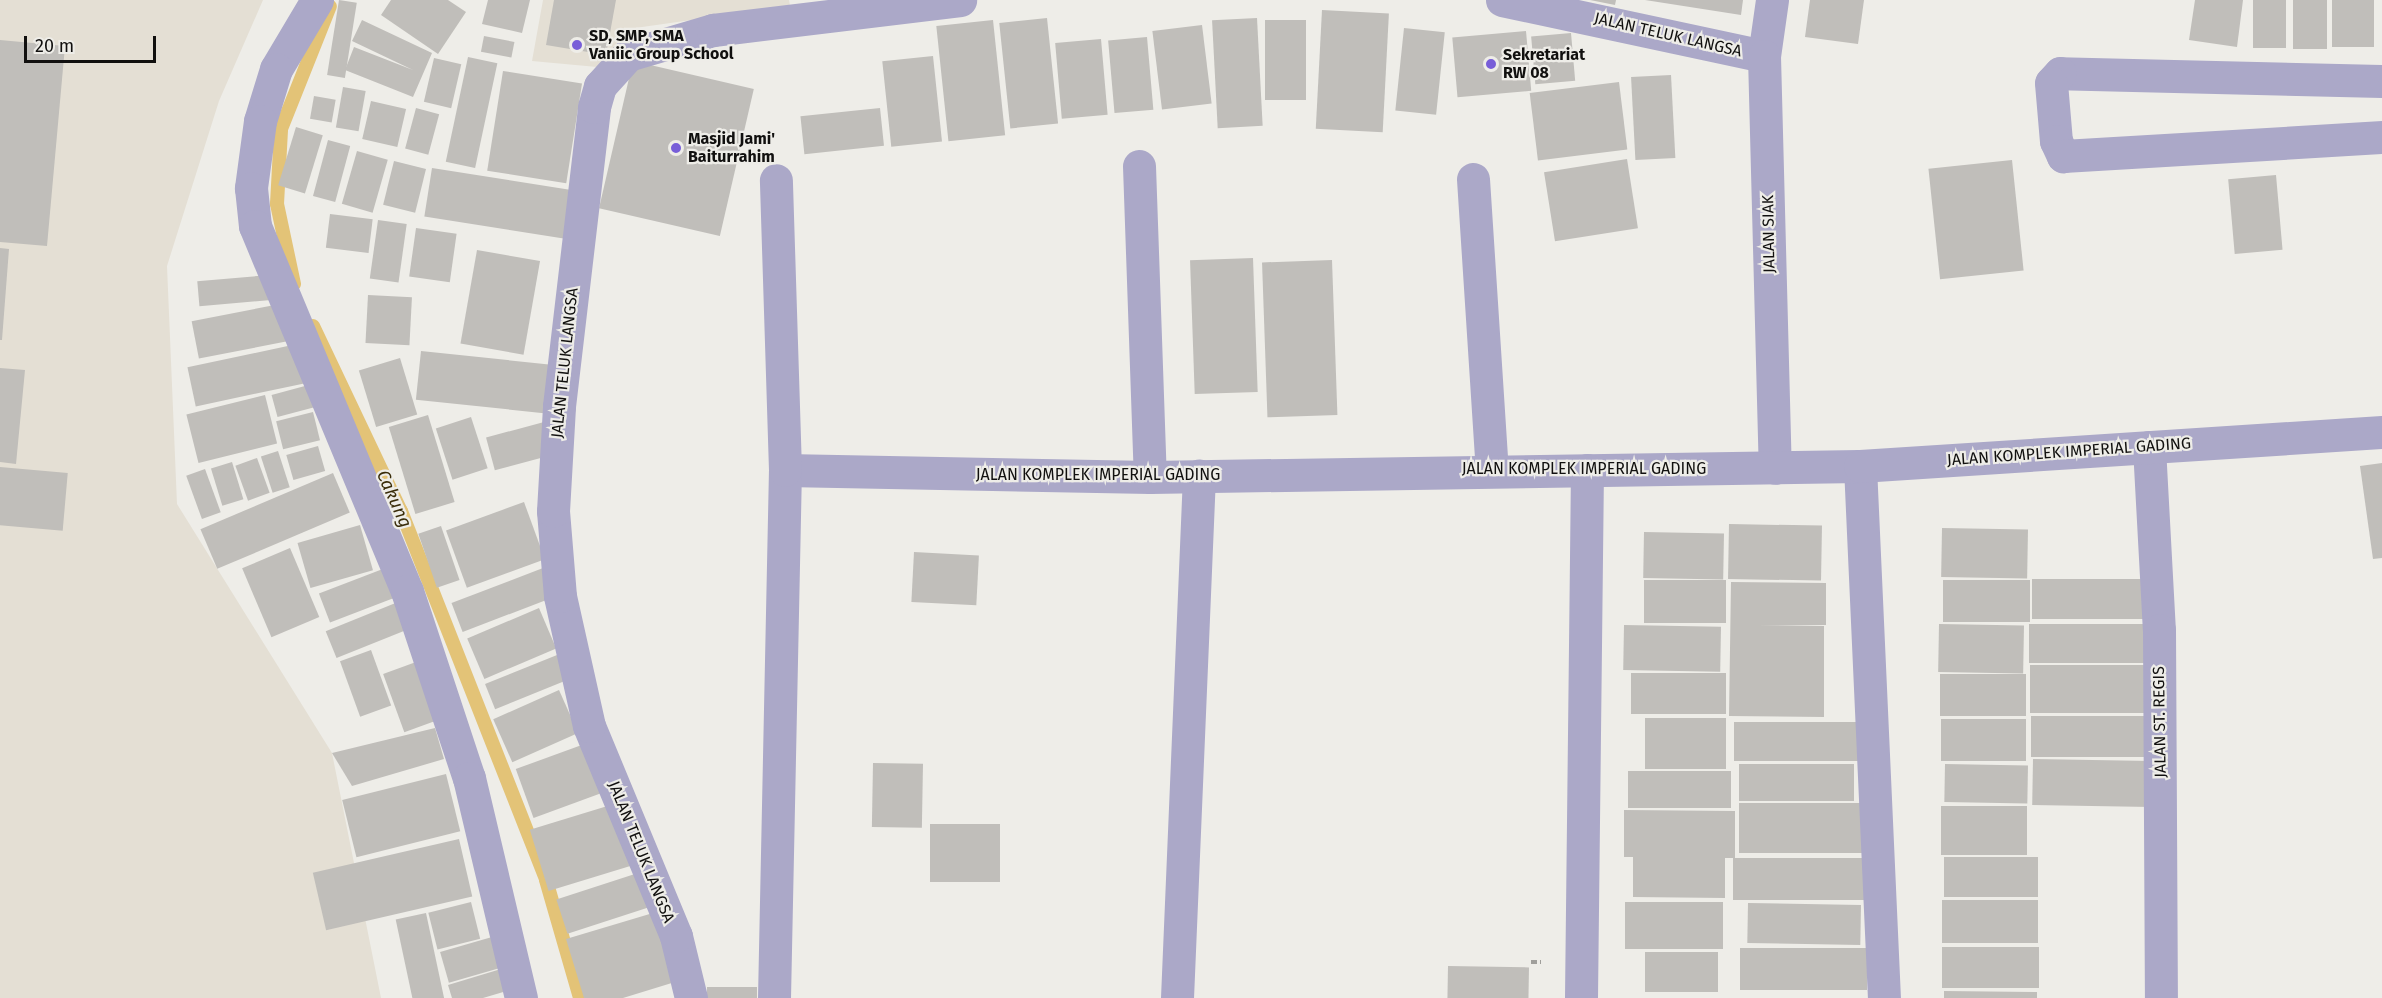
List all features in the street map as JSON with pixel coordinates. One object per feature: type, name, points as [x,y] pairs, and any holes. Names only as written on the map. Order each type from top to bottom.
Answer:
[{"type":"street","points":[[317,0],[276,69],[261,121],[251,188],[255,226],[407,591],[470,778],[521,998]]},
{"type":"street","name":"JALAN TELUK LANGSA","points":[[691,998],[676,936],[589,726],[560,596],[553,511],[566,320],[590,127],[600,86],[628,55],[713,30],[806,10],[960,0]]},
{"type":"street","name":"JALAN SIAK","points":[[1772,0],[1764,56],[1774,468]]},
{"type":"street","name":"JALAN TELUK LANGSA","points":[[1516,1],[1764,56]]},
{"type":"street","points":[[2382,81],[2060,73],[2051,83],[2056,141],[2063,156],[2382,136]]},
{"type":"street","points":[[1139,166],[1150,477]]},
{"type":"street","points":[[1473,179],[1492,469]]},
{"type":"street","points":[[774,998],[785,470],[776,180]]},
{"type":"street","name":"JALAN KOMPLEK IMPERIAL GADING","points":[[785,470],[1150,477],[1492,469],[1860,466],[2382,432]]},
{"type":"street","name":"JALAN ST. REGIS","points":[[2149,447],[2159,630],[2161,998]]},
{"type":"street","points":[[1860,466],[1884,998]]},
{"type":"street","points":[[1581,998],[1587,470]]},
{"type":"street","points":[[1177,998],[1199,475]]},
{"type":"shaded area","points":[[0,0],[263,0],[219,101],[167,266],[177,504],[332,753],[381,998],[0,998]]},
{"type":"shaded area","name":"SD, SMP, SMA Vaniic Group School","points":[[543,0],[789,0],[790,6],[628,29],[608,68],[532,61]]},
{"type":"building","points":[[339,0],[357,3],[345,78],[327,75]]},
{"type":"building","points":[[391,0],[448,0],[466,12],[438,54],[381,15]]},
{"type":"building","points":[[488,0],[530,0],[522,33],[482,24]]},
{"type":"building","points":[[554,0],[616,0],[606,55],[546,45]]},
{"type":"building","points":[[1590,0],[1616,0],[1615,5]]},
{"type":"building","points":[[1645,0],[1743,0],[1741,15]]},
{"type":"building","points":[[1810,0],[1864,0],[1858,44],[1805,37]]},
{"type":"building","points":[[2195,0],[2243,0],[2237,47],[2189,40]]},
{"type":"building","points":[[2253,0],[2286,0],[2286,48],[2253,48]]},
{"type":"building","points":[[2293,0],[2327,0],[2327,49],[2293,49]]},
{"type":"building","points":[[2332,0],[2374,0],[2374,47],[2332,47]]},
{"type":"building","points":[[1322,10],[1389,14],[1383,132],[1316,129]]},
{"type":"building","points":[[1047,18],[1058,123],[1010,128],[999,23]]},
{"type":"building","points":[[1257,18],[1263,126],[1218,128],[1212,20]]},
{"type":"building","points":[[362,20],[432,53],[413,97],[345,70],[354,47],[413,70],[352,41]]},
{"type":"building","points":[[993,20],[1005,135],[948,141],[936,26]]},
{"type":"building","points":[[1265,20],[1306,20],[1306,100],[1265,100]]},
{"type":"building","points":[[1202,25],[1212,103],[1162,110],[1152,31]]},
{"type":"building","points":[[1404,28],[1445,32],[1436,115],[1395,111]]},
{"type":"building","name":"Sekretariat RW 08","points":[[1526,31],[1531,91],[1458,97],[1452,37]]},
{"type":"building","points":[[1571,33],[1575,81],[1535,84],[1531,36]]},
{"type":"building","points":[[484,36],[514,42],[511,58],[481,52]]},
{"type":"building","points":[[1147,37],[1153,110],[1115,113],[1108,40]]},
{"type":"building","points":[[1101,39],[1108,115],[1062,119],[1055,43]]},
{"type":"building","points":[[0,40],[65,46],[47,246],[0,242]]},
{"type":"building","points":[[933,56],[942,142],[891,147],[882,61]]},
{"type":"building","points":[[468,57],[497,63],[475,168],[446,162]]},
{"type":"building","points":[[434,58],[461,64],[451,108],[424,102]]},
{"type":"building","name":"Masjid Jami' Baiturrahim","points":[[633,61],[754,89],[720,236],[599,208]]},
{"type":"building","points":[[503,71],[582,84],[566,183],[487,171]]},
{"type":"building","points":[[1671,75],[1675,158],[1635,160],[1631,77]]},
{"type":"building","points":[[1619,82],[1627,149],[1538,160],[1530,93]]},
{"type":"building","points":[[343,87],[366,91],[359,131],[336,127]]},
{"type":"building","points":[[314,96],[336,100],[332,122],[310,119]]},
{"type":"building","points":[[371,101],[406,109],[397,147],[362,139]]},
{"type":"building","points":[[416,108],[439,114],[428,155],[405,149]]},
{"type":"building","points":[[880,108],[884,146],[804,154],[800,116]]},
{"type":"building","points":[[296,127],[323,135],[305,194],[278,185]]},
{"type":"building","points":[[328,140],[350,146],[335,202],[313,196]]},
{"type":"building","points":[[357,151],[388,160],[373,213],[342,204]]},
{"type":"building","points":[[1627,159],[1638,228],[1555,241],[1544,172]]},
{"type":"building","points":[[2012,160],[2024,270],[1940,279],[1928,169]]},
{"type":"building","points":[[394,161],[426,169],[415,213],[383,205]]},
{"type":"building","points":[[432,168],[579,191],[572,240],[424,216]]},
{"type":"building","points":[[2276,175],[2283,250],[2235,254],[2228,179]]},
{"type":"building","points":[[330,214],[373,219],[369,253],[326,248]]},
{"type":"building","points":[[378,220],[407,224],[399,282],[370,278]]},
{"type":"building","points":[[416,228],[457,234],[450,282],[409,277]]},
{"type":"building","points":[[0,248],[9,249],[2,340],[0,340]]},
{"type":"building","points":[[477,250],[540,261],[524,355],[461,344]]},
{"type":"building","points":[[1253,258],[1258,392],[1195,394],[1190,260]]},
{"type":"building","points":[[1332,260],[1337,415],[1267,417],[1262,262]]},
{"type":"building","points":[[269,275],[271,300],[199,306],[197,281]]},
{"type":"building","points":[[368,295],[412,297],[409,345],[365,343]]},
{"type":"building","points":[[280,304],[287,341],[199,358],[192,321]]},
{"type":"building","points":[[297,344],[305,383],[196,406],[187,367]]},
{"type":"building","points":[[421,351],[551,365],[546,413],[416,400]]},
{"type":"building","points":[[400,358],[417,414],[376,427],[359,371]]},
{"type":"building","points":[[0,368],[25,370],[16,464],[0,462]]},
{"type":"building","points":[[316,383],[322,405],[278,417],[272,395]]},
{"type":"building","points":[[265,395],[277,444],[199,463],[186,415]]},
{"type":"building","points":[[313,412],[320,440],[283,449],[276,421]]},
{"type":"building","points":[[428,415],[455,502],[415,514],[389,427]]},
{"type":"building","points":[[471,417],[488,468],[452,480],[436,428]]},
{"type":"building","points":[[544,422],[553,455],[495,470],[486,438]]},
{"type":"building","points":[[318,446],[325,471],[293,480],[286,455]]},
{"type":"building","points":[[278,451],[290,487],[273,493],[261,457]]},
{"type":"building","points":[[257,458],[270,493],[248,501],[235,466]]},
{"type":"building","points":[[232,462],[243,499],[222,506],[211,468]]},
{"type":"building","points":[[2382,463],[2382,558],[2373,559],[2360,466]]},
{"type":"building","points":[[0,467],[68,473],[63,531],[0,525]]},
{"type":"building","points":[[205,469],[221,512],[202,519],[186,476]]},
{"type":"building","points":[[333,473],[350,513],[217,569],[200,529]]},
{"type":"building","points":[[524,502],[545,559],[467,588],[446,530]]},
{"type":"building","points":[[1729,524],[1822,526],[1821,581],[1728,579]]},
{"type":"building","points":[[360,525],[373,570],[310,588],[298,543]]},
{"type":"building","points":[[441,526],[460,580],[437,588],[418,534]]},
{"type":"building","points":[[1942,528],[2028,530],[2027,578],[1941,577]]},
{"type":"building","points":[[1644,532],[1724,533],[1723,579],[1643,578]]},
{"type":"building","points":[[290,548],[319,617],[271,637],[242,568]]},
{"type":"building","points":[[914,552],[979,555],[976,605],[911,602]]},
{"type":"building","points":[[388,567],[399,596],[330,622],[319,594]]},
{"type":"building","points":[[543,568],[554,597],[463,632],[452,603]]},
{"type":"building","points":[[2032,579],[2150,579],[2150,619],[2032,619]]},
{"type":"building","points":[[1644,580],[1726,580],[1726,623],[1644,623]]},
{"type":"building","points":[[1943,580],[2030,580],[2030,622],[1943,622]]},
{"type":"building","points":[[1731,582],[1826,583],[1826,625],[1758,625],[1824,626],[1824,717],[1729,716]]},
{"type":"building","points":[[398,602],[409,629],[337,658],[326,631]]},
{"type":"building","points":[[539,608],[556,649],[484,679],[467,638]]},
{"type":"building","points":[[1939,624],[2024,625],[2023,673],[1938,672]]},
{"type":"building","points":[[2029,624],[2153,624],[2153,663],[2029,663]]},
{"type":"building","points":[[1624,625],[1721,627],[1720,672],[1623,670]]},
{"type":"building","points":[[371,650],[391,705],[360,717],[340,661]]},
{"type":"building","points":[[562,653],[572,678],[495,709],[485,684]]},
{"type":"building","points":[[416,662],[437,720],[404,732],[383,674]]},
{"type":"building","points":[[2030,665],[2152,665],[2152,713],[2030,713]]},
{"type":"building","points":[[1631,673],[1726,673],[1726,714],[1631,714]]},
{"type":"building","points":[[1940,674],[2026,674],[2026,716],[1940,716]]},
{"type":"building","points":[[559,690],[578,733],[512,762],[493,719]]},
{"type":"building","points":[[2031,716],[2155,716],[2155,757],[2031,757]]},
{"type":"building","points":[[1645,718],[1726,718],[1726,769],[1645,769]]},
{"type":"building","points":[[1941,719],[2026,719],[2026,761],[1941,761]]},
{"type":"building","points":[[1734,722],[1858,722],[1858,761],[1734,761]]},
{"type":"building","points":[[435,728],[444,759],[352,786],[332,753]]},
{"type":"building","points":[[590,742],[608,791],[534,818],[516,769]]},
{"type":"building","points":[[2033,759],[2152,761],[2151,807],[2032,805]]},
{"type":"building","points":[[873,763],[923,764],[922,828],[872,827]]},
{"type":"building","points":[[1739,764],[1854,764],[1854,801],[1739,801]]},
{"type":"building","points":[[1945,764],[2028,765],[2027,803],[1944,802]]},
{"type":"building","points":[[1628,771],[1731,771],[1731,808],[1628,808]]},
{"type":"building","points":[[446,774],[460,831],[356,857],[342,800]]},
{"type":"building","points":[[1739,803],[1863,803],[1863,853],[1739,853]]},
{"type":"building","points":[[614,804],[633,865],[549,891],[530,830]]},
{"type":"building","points":[[1941,806],[2027,806],[2027,855],[1941,855]]},
{"type":"building","points":[[1624,810],[1735,811],[1735,858],[1725,858],[1725,898],[1633,897],[1633,857],[1624,857]]},
{"type":"building","points":[[930,824],[1000,824],[1000,882],[930,882]]},
{"type":"building","points":[[459,839],[472,896],[326,930],[313,873]]},
{"type":"building","points":[[1944,857],[2038,857],[2038,897],[1944,897]]},
{"type":"building","points":[[1733,858],[1866,858],[1866,900],[1733,900]]},
{"type":"building","points":[[641,872],[652,906],[567,934],[556,900]]},
{"type":"building","points":[[1942,900],[2038,900],[2038,943],[1942,943]]},
{"type":"building","points":[[471,902],[480,939],[438,950],[428,913]]},
{"type":"building","points":[[1625,902],[1723,902],[1723,949],[1625,949]]},
{"type":"building","points":[[1748,903],[1861,905],[1860,945],[1747,943]]},
{"type":"building","points":[[426,913],[444,998],[412,998],[396,919]]},
{"type":"building","points":[[653,913],[675,982],[623,998],[584,998],[566,939]]},
{"type":"building","points":[[492,937],[501,968],[449,983],[440,952]]},
{"type":"building","points":[[1942,947],[2039,947],[2039,988],[1942,988]]},
{"type":"building","points":[[1740,948],[1867,948],[1867,990],[1740,990]]},
{"type":"building","points":[[1645,952],[1718,952],[1718,992],[1645,992]]},
{"type":"building","points":[[511,966],[517,988],[483,998],[452,998],[448,985]]},
{"type":"building","points":[[1448,966],[1529,967],[1528,998],[1447,998]]},
{"type":"building","points":[[707,987],[757,987],[757,998],[707,998]]},
{"type":"building","points":[[1944,991],[2037,992],[2037,998],[1944,998]]},
{"type":"waterway","name":"Cakung","points":[[294,284],[277,204],[281,129],[330,6]]},
{"type":"waterway","name":"Cakung","points":[[313,326],[401,511],[546,880],[580,998]]},
{"type":"place","name":"SD, SMP, SMA Vaniic Group School","points":[[577,45]]},
{"type":"place","name":"Sekretariat RW 08","points":[[1491,64]]},
{"type":"place","name":"Masjid Jami' Baiturrahim","points":[[676,148]]}]
